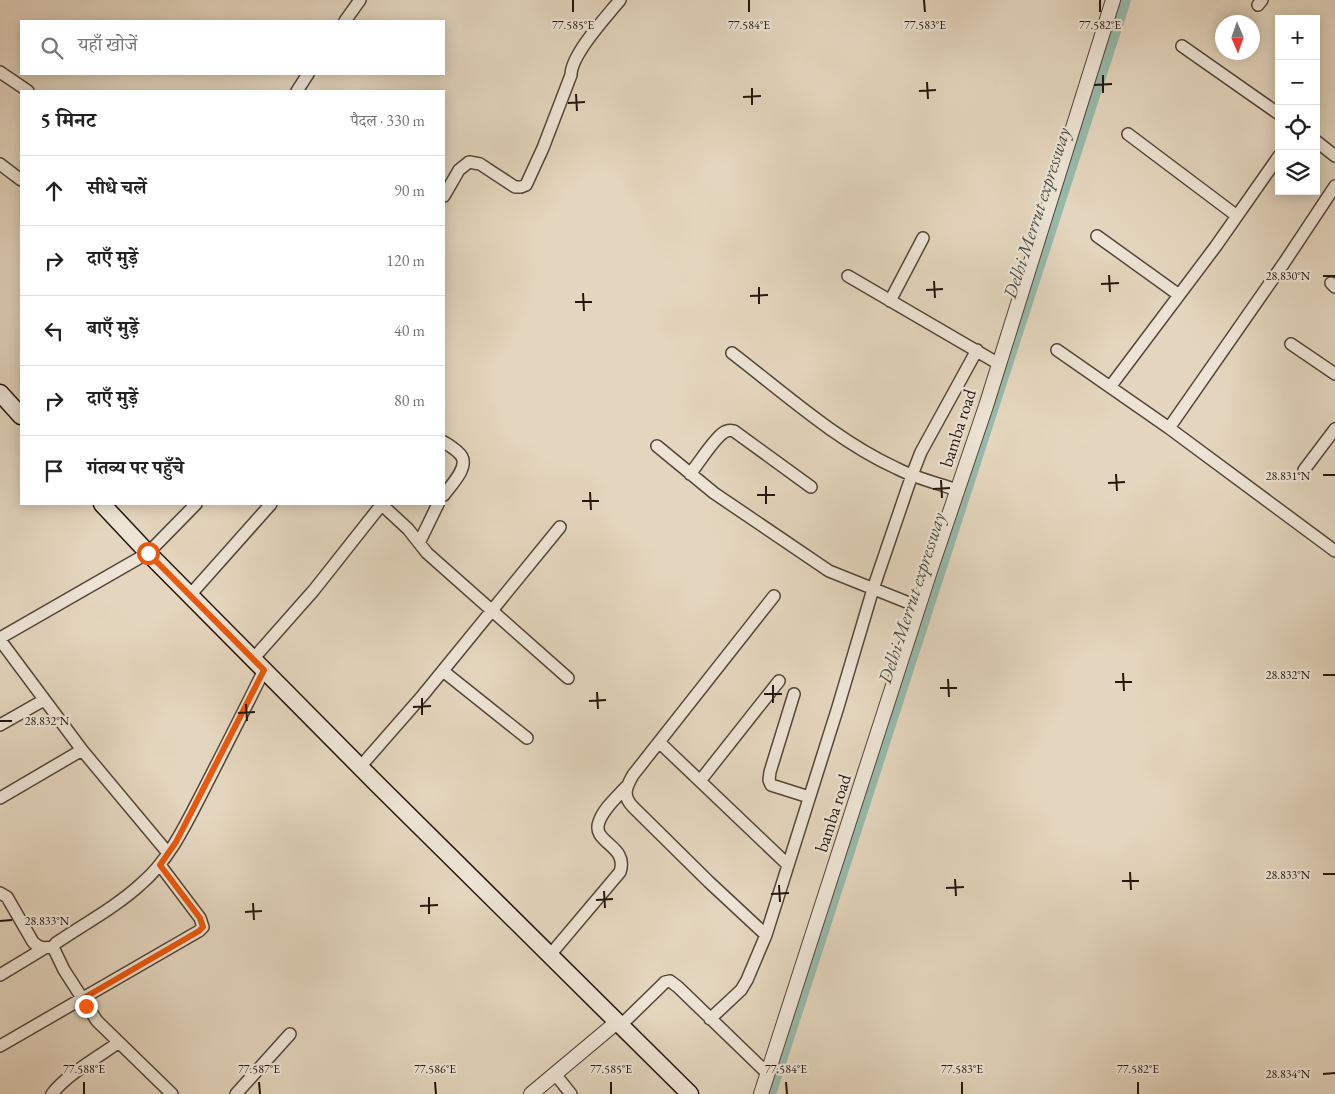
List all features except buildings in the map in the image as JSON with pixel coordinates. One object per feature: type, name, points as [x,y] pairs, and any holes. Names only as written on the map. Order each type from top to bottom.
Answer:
[{"type":"main road","points":[[0,393],[20,415]]},
{"type":"main road","points":[[103,505],[360,767],[690,1094]]},
{"type":"street","points":[[346,20],[360,0]]},
{"type":"street","points":[[445,194],[459,170],[469,162],[480,164],[515,186],[521,187],[526,185],[543,148],[576,57],[620,0]]},
{"type":"street","name":"bamba road","points":[[761,1094],[999,364],[1113,0]]},
{"type":"street","points":[[1182,46],[1275,111]]},
{"type":"street","points":[[0,72],[27,90]]},
{"type":"street","points":[[298,90],[307,75]]},
{"type":"street","points":[[1128,134],[1237,216]]},
{"type":"street","points":[[1320,145],[1335,156]]},
{"type":"street","points":[[1110,387],[1275,162]]},
{"type":"street","points":[[2,169],[20,179]]},
{"type":"street","points":[[1169,428],[1335,186]]},
{"type":"street","points":[[1097,236],[1179,295]]},
{"type":"street","points":[[890,301],[922,238]]},
{"type":"street","points":[[848,276],[999,364]]},
{"type":"street","points":[[1291,344],[1335,374]]},
{"type":"street","points":[[710,1020],[741,990],[766,935],[838,707],[873,588],[912,475],[921,452],[976,350]]},
{"type":"street","points":[[1058,350],[1169,428],[1335,551]]},
{"type":"street","points":[[732,354],[830,428],[875,458],[912,475],[958,490]]},
{"type":"street","points":[[690,474],[718,437],[730,430],[811,487]]},
{"type":"street","points":[[1304,470],[1333,437]]},
{"type":"street","points":[[445,443],[458,452],[463,458],[464,465],[445,494]]},
{"type":"street","points":[[657,446],[714,493],[813,562],[829,571],[919,607]]},
{"type":"street","points":[[168,853],[82,750],[0,639],[148,553],[195,505]]},
{"type":"street","points":[[190,595],[270,505]]},
{"type":"street","points":[[0,975],[48,948],[118,902],[141,884],[160,865],[176,842],[215,768],[258,664],[380,505]]},
{"type":"street","points":[[382,505],[408,529],[427,553],[568,678]]},
{"type":"street","points":[[418,543],[433,506]]},
{"type":"street","points":[[360,767],[443,671],[560,527]]},
{"type":"street","points":[[550,956],[620,872],[623,865],[622,858],[602,838],[598,831],[598,824],[603,814],[774,596]]},
{"type":"street","points":[[443,671],[527,738]]},
{"type":"street","points":[[700,781],[779,681]]},
{"type":"street","points":[[794,694],[769,780],[771,785],[809,797]]},
{"type":"street","points":[[0,725],[44,700]]},
{"type":"street","points":[[660,742],[788,865]]},
{"type":"street","points":[[0,798],[82,750]]},
{"type":"street","points":[[626,787],[628,801],[709,882],[766,935]]},
{"type":"street","points":[[0,1046],[203,927],[200,918],[160,865]]},
{"type":"street","points":[[0,893],[7,897],[33,942],[37,946],[48,948],[97,1021],[172,1094]]},
{"type":"street","points":[[531,1094],[619,1023],[665,982],[670,981],[768,1074]]},
{"type":"street","points":[[236,1094],[290,1034]]},
{"type":"street","points":[[52,1094],[56,1088],[70,1077],[118,1043]]},
{"type":"street","points":[[555,1074],[571,1094]]},
{"type":"waterway","name":"Delhi Merrut expressway","points":[[770,1094],[1125,0]]},
{"type":"route","points":[[86,1006],[82,999],[203,927],[200,918],[160,865],[176,842],[220,760],[264,670],[148,553]]}]
